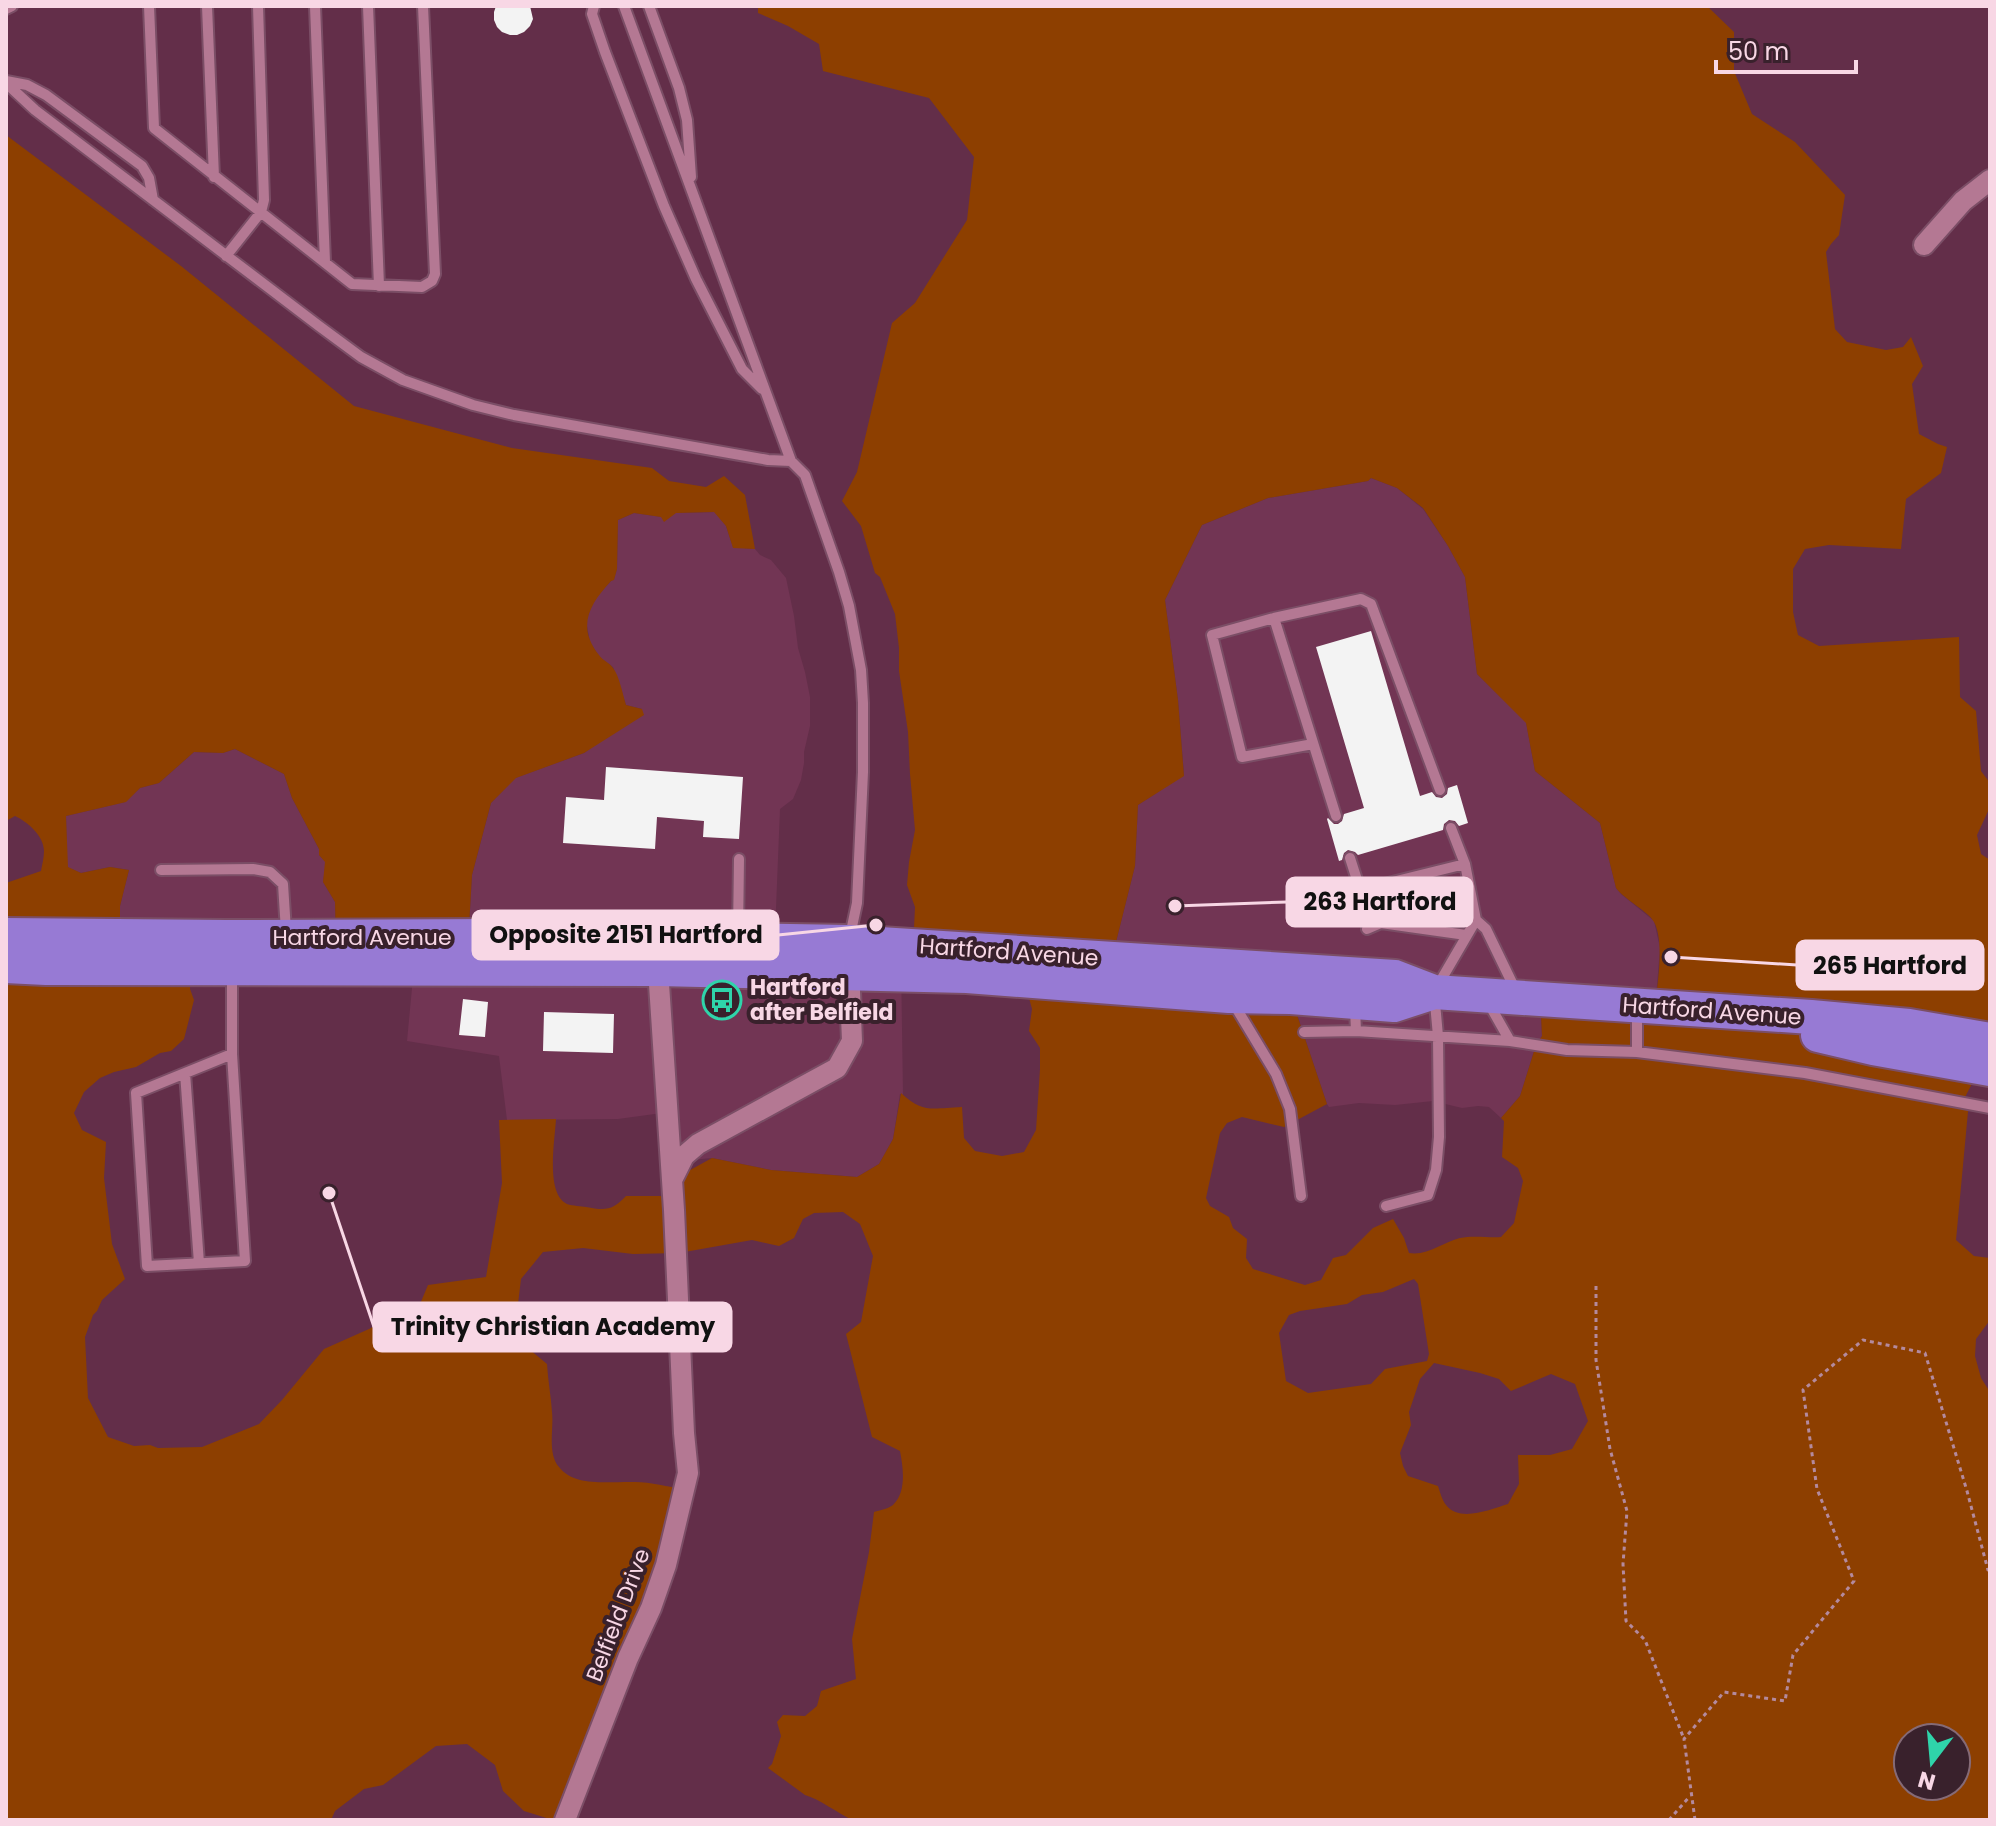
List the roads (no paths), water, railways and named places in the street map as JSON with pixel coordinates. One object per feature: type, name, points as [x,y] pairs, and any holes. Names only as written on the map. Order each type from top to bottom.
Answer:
[{"type":"highway","name":"Hartford Avenue","points":[[6,935],[738,939],[967,976],[1229,996],[1291,997],[1355,1017],[1434,992]]},
{"type":"highway","name":"Hartford Avenue","points":[[6,966],[658,969],[849,957],[1395,977],[1434,992],[1909,1026],[1990,1040]]},
{"type":"highway","points":[[1708,1010],[1873,1048],[1990,1069]]},
{"type":"street","points":[[1924,245],[1963,201],[1990,180]]},
{"type":"street","points":[[672,1180],[684,1156],[698,1144],[837,1068],[852,1041],[849,957]]},
{"type":"street","name":"Belfield Drive","points":[[568,1818],[666,1565],[688,1473],[658,969]]},
{"type":"lane","points":[[6,9],[12,6]]},
{"type":"lane","points":[[149,6],[154,128],[352,284],[422,287],[432,281],[435,274],[423,6]]},
{"type":"lane","points":[[207,6],[214,177]]},
{"type":"lane","points":[[226,256],[261,212],[264,200],[258,6]]},
{"type":"lane","points":[[315,6],[325,262]]},
{"type":"lane","points":[[368,6],[379,286]]},
{"type":"lane","points":[[594,6],[592,14],[605,52],[670,221],[742,369],[764,391]]},
{"type":"lane","points":[[624,6],[791,461],[805,475],[849,606],[861,670],[864,738],[857,903],[849,957]]},
{"type":"lane","points":[[649,6],[679,88],[687,120],[693,191]]},
{"type":"lane","points":[[6,82],[35,110],[226,256],[361,357],[403,380],[473,405],[514,415],[768,460],[791,461]]},
{"type":"lane","points":[[6,82],[27,85],[46,95],[142,166],[149,178],[153,200]]},
{"type":"lane","points":[[1313,744],[1242,757],[1212,635],[1361,599],[1371,604],[1440,790]]},
{"type":"lane","points":[[1274,618],[1336,816]]},
{"type":"lane","points":[[1451,828],[1465,864],[1476,920],[1486,929],[1505,998],[1493,1011],[1510,1041]]},
{"type":"lane","points":[[1350,858],[1358,883],[1372,887],[1465,864]]},
{"type":"lane","points":[[738,939],[739,859]]},
{"type":"lane","points":[[161,870],[253,869],[270,872],[283,884],[286,937]]},
{"type":"lane","points":[[1386,1206],[1428,1195],[1436,1170],[1439,1137],[1438,1036],[1434,992],[1476,920]]},
{"type":"lane","points":[[1367,929],[1381,923],[1466,935]]},
{"type":"lane","points":[[232,968],[232,1054],[245,1261],[147,1266],[136,1093],[232,1054]]},
{"type":"lane","points":[[1229,996],[1276,1074],[1290,1109],[1301,1196]]},
{"type":"lane","points":[[1637,1006],[1637,1052]]},
{"type":"lane","points":[[1304,1032],[1355,1017],[1438,1036],[1510,1041],[1567,1050],[1637,1052],[1805,1073],[1990,1108]]},
{"type":"lane","points":[[185,1073],[199,1263]]},
{"type":"place","name":"263 Hartford","points":[[1175,906]]},
{"type":"place","name":"Opposite 2151 Hartford","points":[[876,925]]},
{"type":"place","name":"265 Hartford","points":[[1671,957]]},
{"type":"place","name":"Hartford after Belfield","points":[[722,1000]]},
{"type":"place","name":"Trinity Christian Academy","points":[[329,1193]]}]
